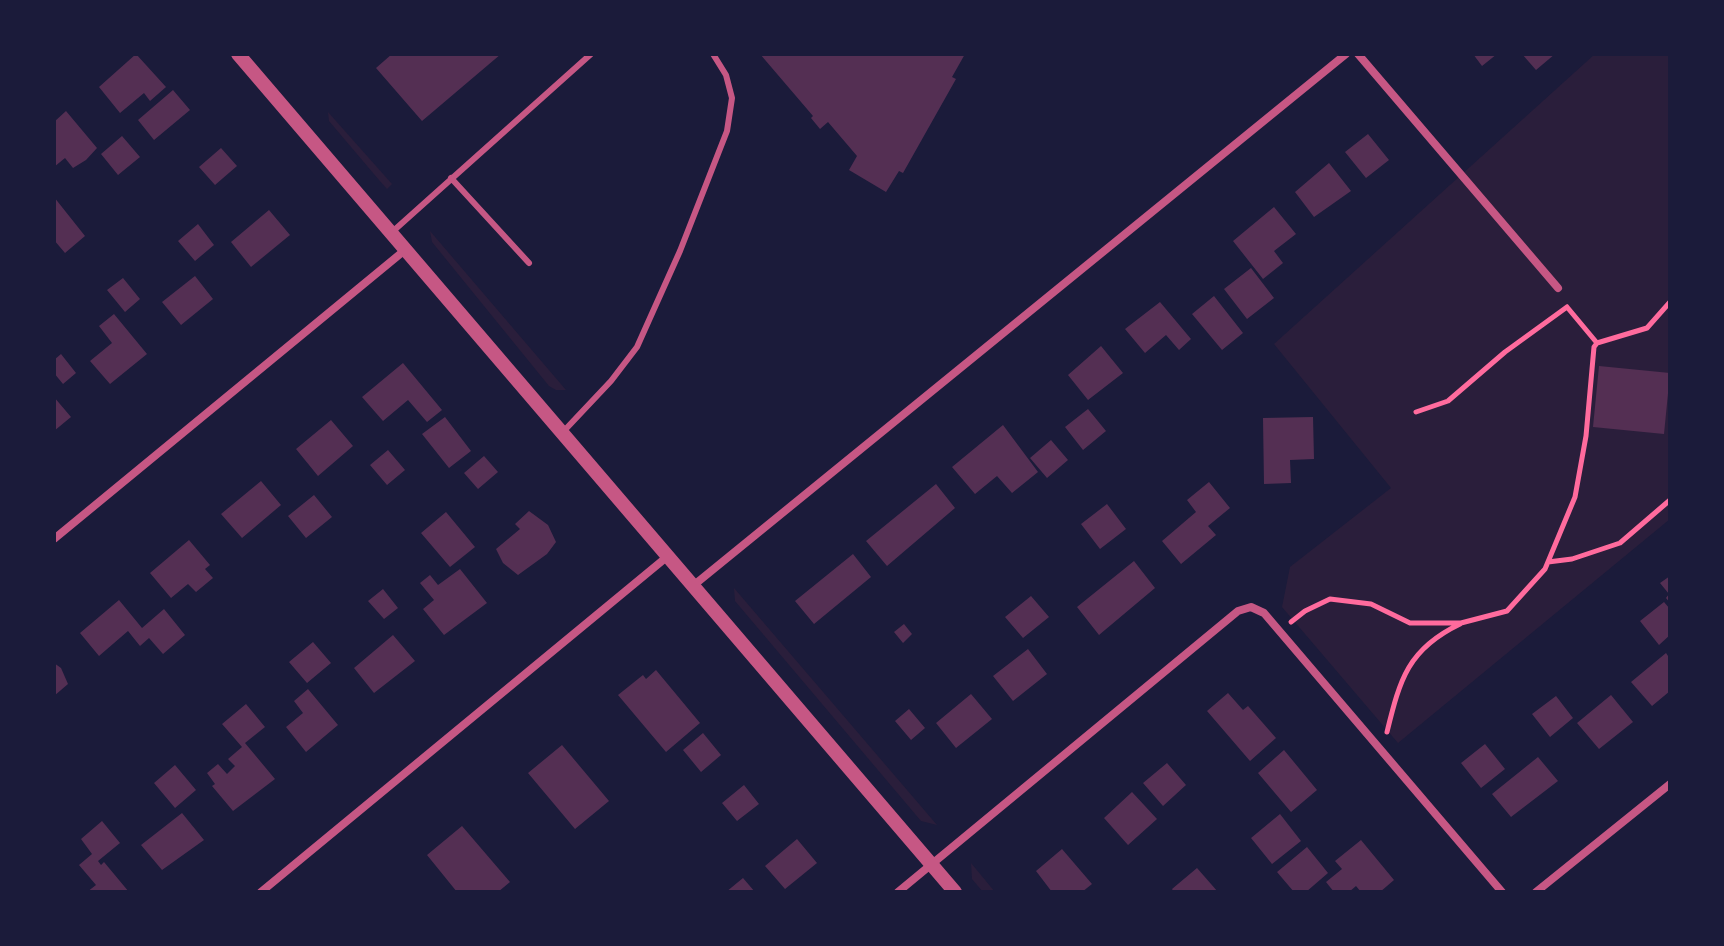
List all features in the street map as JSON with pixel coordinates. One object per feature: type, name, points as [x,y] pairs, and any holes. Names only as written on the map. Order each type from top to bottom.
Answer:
[{"type":"street","points":[[238,54],[955,892]]},
{"type":"street","points":[[694,585],[1346,54]]},
{"type":"street","points":[[1358,54],[1558,288]]},
{"type":"street","points":[[54,539],[405,250]]},
{"type":"street","points":[[261,892],[668,555]]},
{"type":"street","points":[[898,892],[1238,611],[1251,607],[1264,613],[1502,892]]},
{"type":"street","points":[[1536,892],[1670,784]]},
{"type":"lane","points":[[391,233],[591,54]]},
{"type":"lane","points":[[562,433],[611,381],[637,347],[680,251],[727,131],[732,98],[726,75],[713,54]]},
{"type":"lane","points":[[451,178],[529,263]]},
{"type":"path","points":[[1558,288],[1567,307],[1597,343]]},
{"type":"path","points":[[1382,751],[1406,667],[1423,647],[1439,634],[1461,623],[1507,611],[1545,569],[1575,497],[1586,436],[1594,347],[1597,343],[1647,328],[1670,302]]},
{"type":"path","points":[[1416,412],[1448,401],[1505,352],[1567,307]]},
{"type":"path","points":[[1548,562],[1572,559],[1620,543],[1670,500]]},
{"type":"path","points":[[1280,632],[1305,611],[1330,599],[1371,604],[1410,623],[1461,623]]},
{"type":"shaded area","points":[[1595,54],[1670,54],[1670,519],[1398,743],[1282,607],[1290,567],[1391,488],[1274,344]]},
{"type":"shaded area","points":[[328,112],[392,184],[387,189],[329,121]]},
{"type":"shaded area","points":[[430,231],[566,390],[549,386],[432,242]]},
{"type":"shaded area","points":[[734,588],[937,825],[921,821],[735,601]]},
{"type":"shaded area","points":[[971,863],[995,892],[983,892],[972,879]]},
{"type":"building","points":[[136,54],[166,87],[150,101],[144,93],[120,113],[99,87]]},
{"type":"building","points":[[392,54],[501,54],[422,121],[376,68]]},
{"type":"building","points":[[760,54],[965,54],[952,77],[956,79],[903,173],[899,171],[886,192],[849,170],[857,156],[828,122],[820,129],[811,118],[813,116]]},
{"type":"building","points":[[1473,54],[1497,54],[1482,66]]},
{"type":"building","points":[[1522,54],[1555,54],[1536,70]]},
{"type":"building","points":[[173,90],[190,110],[154,140],[138,120]]},
{"type":"building","points":[[66,111],[97,148],[73,168],[65,158],[54,167],[54,122]]},
{"type":"building","points":[[1368,134],[1389,160],[1366,178],[1345,152]]},
{"type":"building","points":[[122,136],[140,157],[118,175],[101,154]]},
{"type":"building","points":[[221,148],[237,166],[215,185],[199,167]]},
{"type":"building","points":[[1329,163],[1351,191],[1314,217],[1295,192]]},
{"type":"building","points":[[54,197],[85,236],[65,253],[54,240]]},
{"type":"building","points":[[1274,207],[1296,234],[1274,251],[1283,263],[1263,279],[1233,241]]},
{"type":"building","points":[[269,210],[290,235],[251,267],[231,242]]},
{"type":"building","points":[[198,224],[214,245],[195,261],[178,241]]},
{"type":"building","points":[[1251,268],[1274,298],[1247,319],[1224,289]]},
{"type":"building","points":[[195,276],[213,299],[181,325],[162,302]]},
{"type":"building","points":[[123,278],[140,299],[125,312],[107,290]]},
{"type":"building","points":[[1214,296],[1243,333],[1222,350],[1192,314]]},
{"type":"building","points":[[1160,302],[1191,339],[1179,350],[1166,335],[1145,353],[1125,329]]},
{"type":"building","points":[[114,314],[147,354],[110,384],[90,361],[112,343],[99,326]]},
{"type":"building","points":[[1101,346],[1123,373],[1088,400],[1068,375]]},
{"type":"building","points":[[61,354],[76,373],[63,384],[54,373],[54,360]]},
{"type":"building","points":[[403,363],[442,410],[427,422],[408,400],[383,421],[362,397]]},
{"type":"building","points":[[1599,366],[1670,373],[1664,434],[1593,427]]},
{"type":"building","points":[[54,397],[71,417],[54,431]]},
{"type":"building","points":[[1088,409],[1106,431],[1083,450],[1065,427]]},
{"type":"building","points":[[445,417],[471,451],[449,468],[422,434]]},
{"type":"building","points":[[1313,417],[1314,459],[1290,460],[1291,483],[1264,484],[1263,418]]},
{"type":"building","points":[[331,420],[353,446],[318,476],[296,449]]},
{"type":"building","points":[[1003,425],[1038,472],[1012,493],[997,476],[975,494],[952,467]]},
{"type":"building","points":[[1051,440],[1068,460],[1047,478],[1030,458]]},
{"type":"building","points":[[388,450],[405,470],[387,485],[370,465]]},
{"type":"building","points":[[484,456],[498,472],[478,489],[464,473]]},
{"type":"building","points":[[261,481],[281,505],[242,538],[221,514]]},
{"type":"building","points":[[1209,482],[1230,508],[1208,526],[1216,535],[1181,564],[1162,541],[1196,512],[1187,500]]},
{"type":"building","points":[[936,484],[955,508],[887,566],[866,541]]},
{"type":"building","points":[[314,495],[332,517],[306,538],[288,516]]},
{"type":"building","points":[[1107,504],[1126,529],[1100,549],[1081,524]]},
{"type":"building","points":[[529,511],[548,525],[556,542],[547,554],[518,575],[503,563],[496,549],[520,529],[515,524]]},
{"type":"building","points":[[446,512],[475,547],[450,567],[421,533]]},
{"type":"building","points":[[189,540],[210,565],[205,569],[213,578],[196,592],[188,584],[171,598],[150,573]]},
{"type":"building","points":[[853,554],[871,577],[814,624],[795,601]]},
{"type":"building","points":[[1134,561],[1155,588],[1099,635],[1077,607]]},
{"type":"building","points":[[460,569],[487,603],[444,635],[423,609],[434,600],[420,583],[430,575],[438,585]]},
{"type":"building","points":[[1670,576],[1670,603],[1666,598],[1669,594],[1660,583]]},
{"type":"building","points":[[383,589],[398,608],[384,619],[368,601]]},
{"type":"building","points":[[1031,596],[1049,617],[1023,638],[1005,617]]},
{"type":"building","points":[[119,600],[142,628],[164,609],[185,635],[163,654],[149,638],[140,646],[128,631],[99,656],[80,633]]},
{"type":"building","points":[[1664,602],[1670,609],[1670,635],[1659,645],[1640,621]]},
{"type":"building","points":[[904,624],[912,634],[903,643],[894,632]]},
{"type":"building","points":[[393,635],[415,661],[374,693],[354,668]]},
{"type":"building","points":[[313,642],[331,663],[307,683],[289,662]]},
{"type":"building","points":[[1028,649],[1047,674],[1013,701],[993,676]]},
{"type":"building","points":[[1666,653],[1670,659],[1670,691],[1652,706],[1631,682]]},
{"type":"building","points":[[54,663],[61,668],[68,684],[54,696]]},
{"type":"building","points":[[656,670],[700,723],[666,752],[618,695],[643,675],[646,679]]},
{"type":"building","points":[[308,689],[338,725],[306,752],[286,727],[303,713],[294,701]]},
{"type":"building","points":[[1228,693],[1243,710],[1248,706],[1276,738],[1250,761],[1207,711]]},
{"type":"building","points":[[971,694],[992,719],[956,748],[936,723]]},
{"type":"building","points":[[1611,695],[1633,722],[1599,749],[1577,723]]},
{"type":"building","points":[[1556,696],[1573,718],[1550,737],[1532,714]]},
{"type":"building","points":[[246,704],[265,727],[245,743],[275,779],[233,811],[212,786],[215,784],[207,773],[218,764],[227,774],[235,766],[228,759],[242,747],[222,724]]},
{"type":"building","points":[[909,709],[925,728],[911,740],[895,721]]},
{"type":"building","points":[[703,733],[721,755],[701,772],[683,750]]},
{"type":"building","points":[[1485,744],[1505,769],[1481,788],[1461,763]]},
{"type":"building","points":[[562,745],[609,801],[575,829],[528,773]]},
{"type":"building","points":[[1284,750],[1317,790],[1291,812],[1258,773]]},
{"type":"building","points":[[1538,757],[1558,781],[1511,817],[1492,794]]},
{"type":"building","points":[[1167,763],[1186,785],[1163,806],[1143,783]]},
{"type":"building","points":[[175,765],[196,790],[175,808],[154,783]]},
{"type":"building","points":[[744,785],[759,804],[737,821],[722,803]]},
{"type":"building","points":[[1132,792],[1157,819],[1128,845],[1104,818]]},
{"type":"building","points":[[182,813],[204,840],[162,870],[141,845]]},
{"type":"building","points":[[1280,814],[1301,841],[1272,864],[1251,838]]},
{"type":"building","points":[[102,821],[120,843],[98,861],[101,865],[104,862],[129,892],[87,892],[96,885],[79,865],[92,854],[81,839]]},
{"type":"building","points":[[462,826],[510,882],[498,892],[457,892],[427,855]]},
{"type":"building","points":[[797,839],[817,863],[785,889],[765,866]]},
{"type":"building","points":[[1361,840],[1394,880],[1380,892],[1361,892],[1356,886],[1349,892],[1334,892],[1326,882],[1342,869],[1335,861]]},
{"type":"building","points":[[1307,847],[1328,873],[1306,892],[1294,892],[1277,872]]},
{"type":"building","points":[[1062,849],[1092,884],[1082,892],[1052,892],[1036,871]]},
{"type":"building","points":[[1197,868],[1218,892],[1174,892],[1172,889]]},
{"type":"building","points":[[743,878],[755,892],[726,892]]}]
